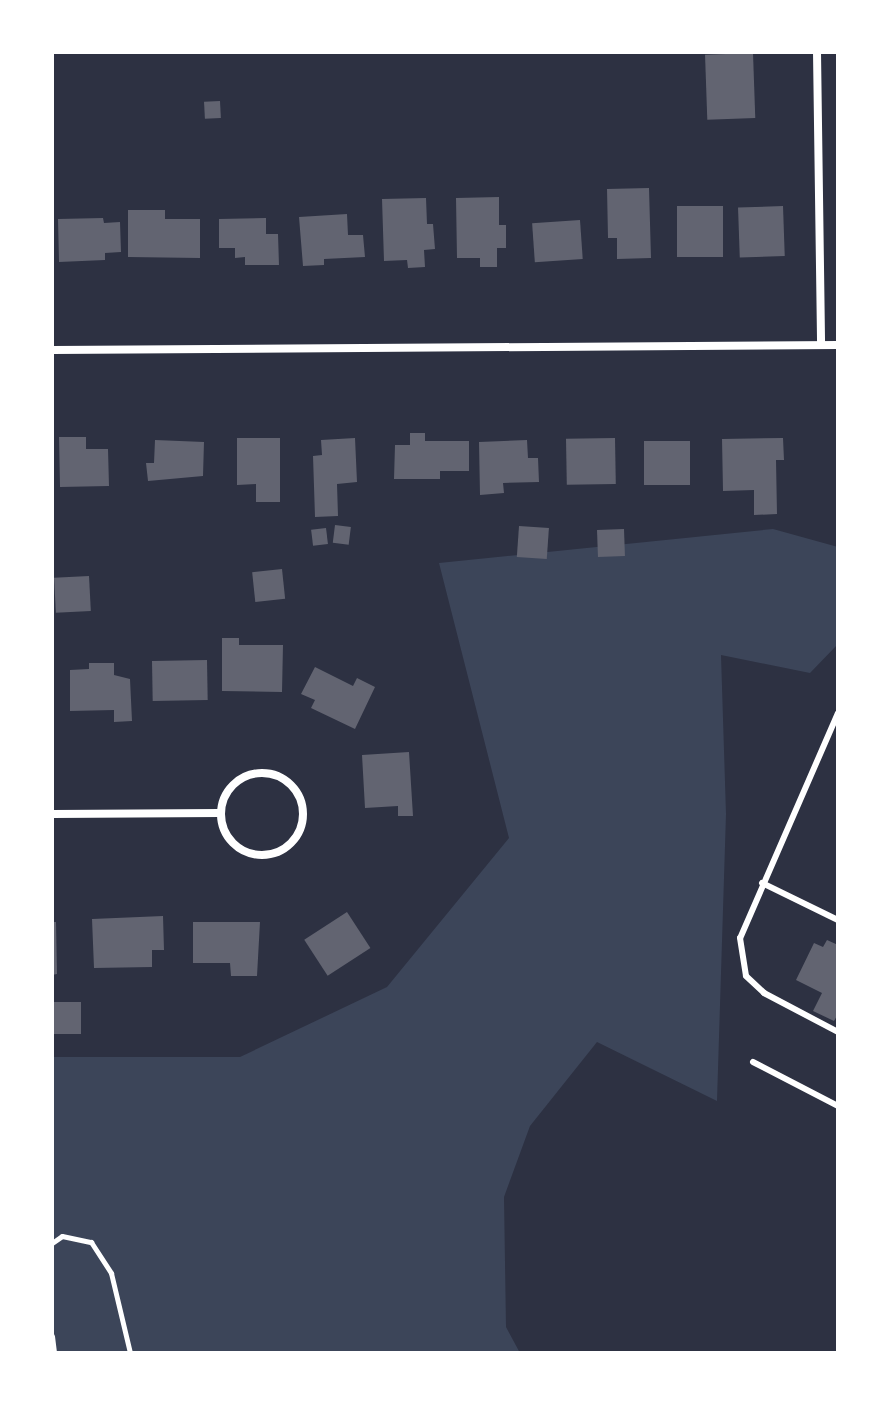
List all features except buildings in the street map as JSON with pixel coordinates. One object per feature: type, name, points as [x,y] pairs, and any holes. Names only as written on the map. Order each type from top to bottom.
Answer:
[{"type":"street","points":[[817,52],[821,345]]},
{"type":"street","points":[[52,350],[838,345]]},
{"type":"street","points":[[269,773],[293,787],[303,813],[296,838],[275,853],[261,855],[237,847],[222,826],[220,813],[230,786],[241,778],[269,773]]},
{"type":"street","points":[[52,814],[220,813]]},
{"type":"lane","points":[[838,713],[740,938],[746,976],[764,993],[838,1032]]},
{"type":"lane","points":[[762,883],[838,920]]},
{"type":"lane","points":[[753,1062],[838,1106]]},
{"type":"path","points":[[52,1243],[62,1236],[91,1242],[111,1273],[130,1353]]},
{"type":"path","points":[[52,1336],[54,1353]]},
{"type":"shaded area","points":[[773,529],[838,547],[838,644],[810,673],[721,655],[726,814],[717,1101],[597,1042],[530,1126],[504,1197],[506,1327],[520,1353],[52,1353],[52,1057],[240,1057],[387,987],[509,838],[439,563]]}]
